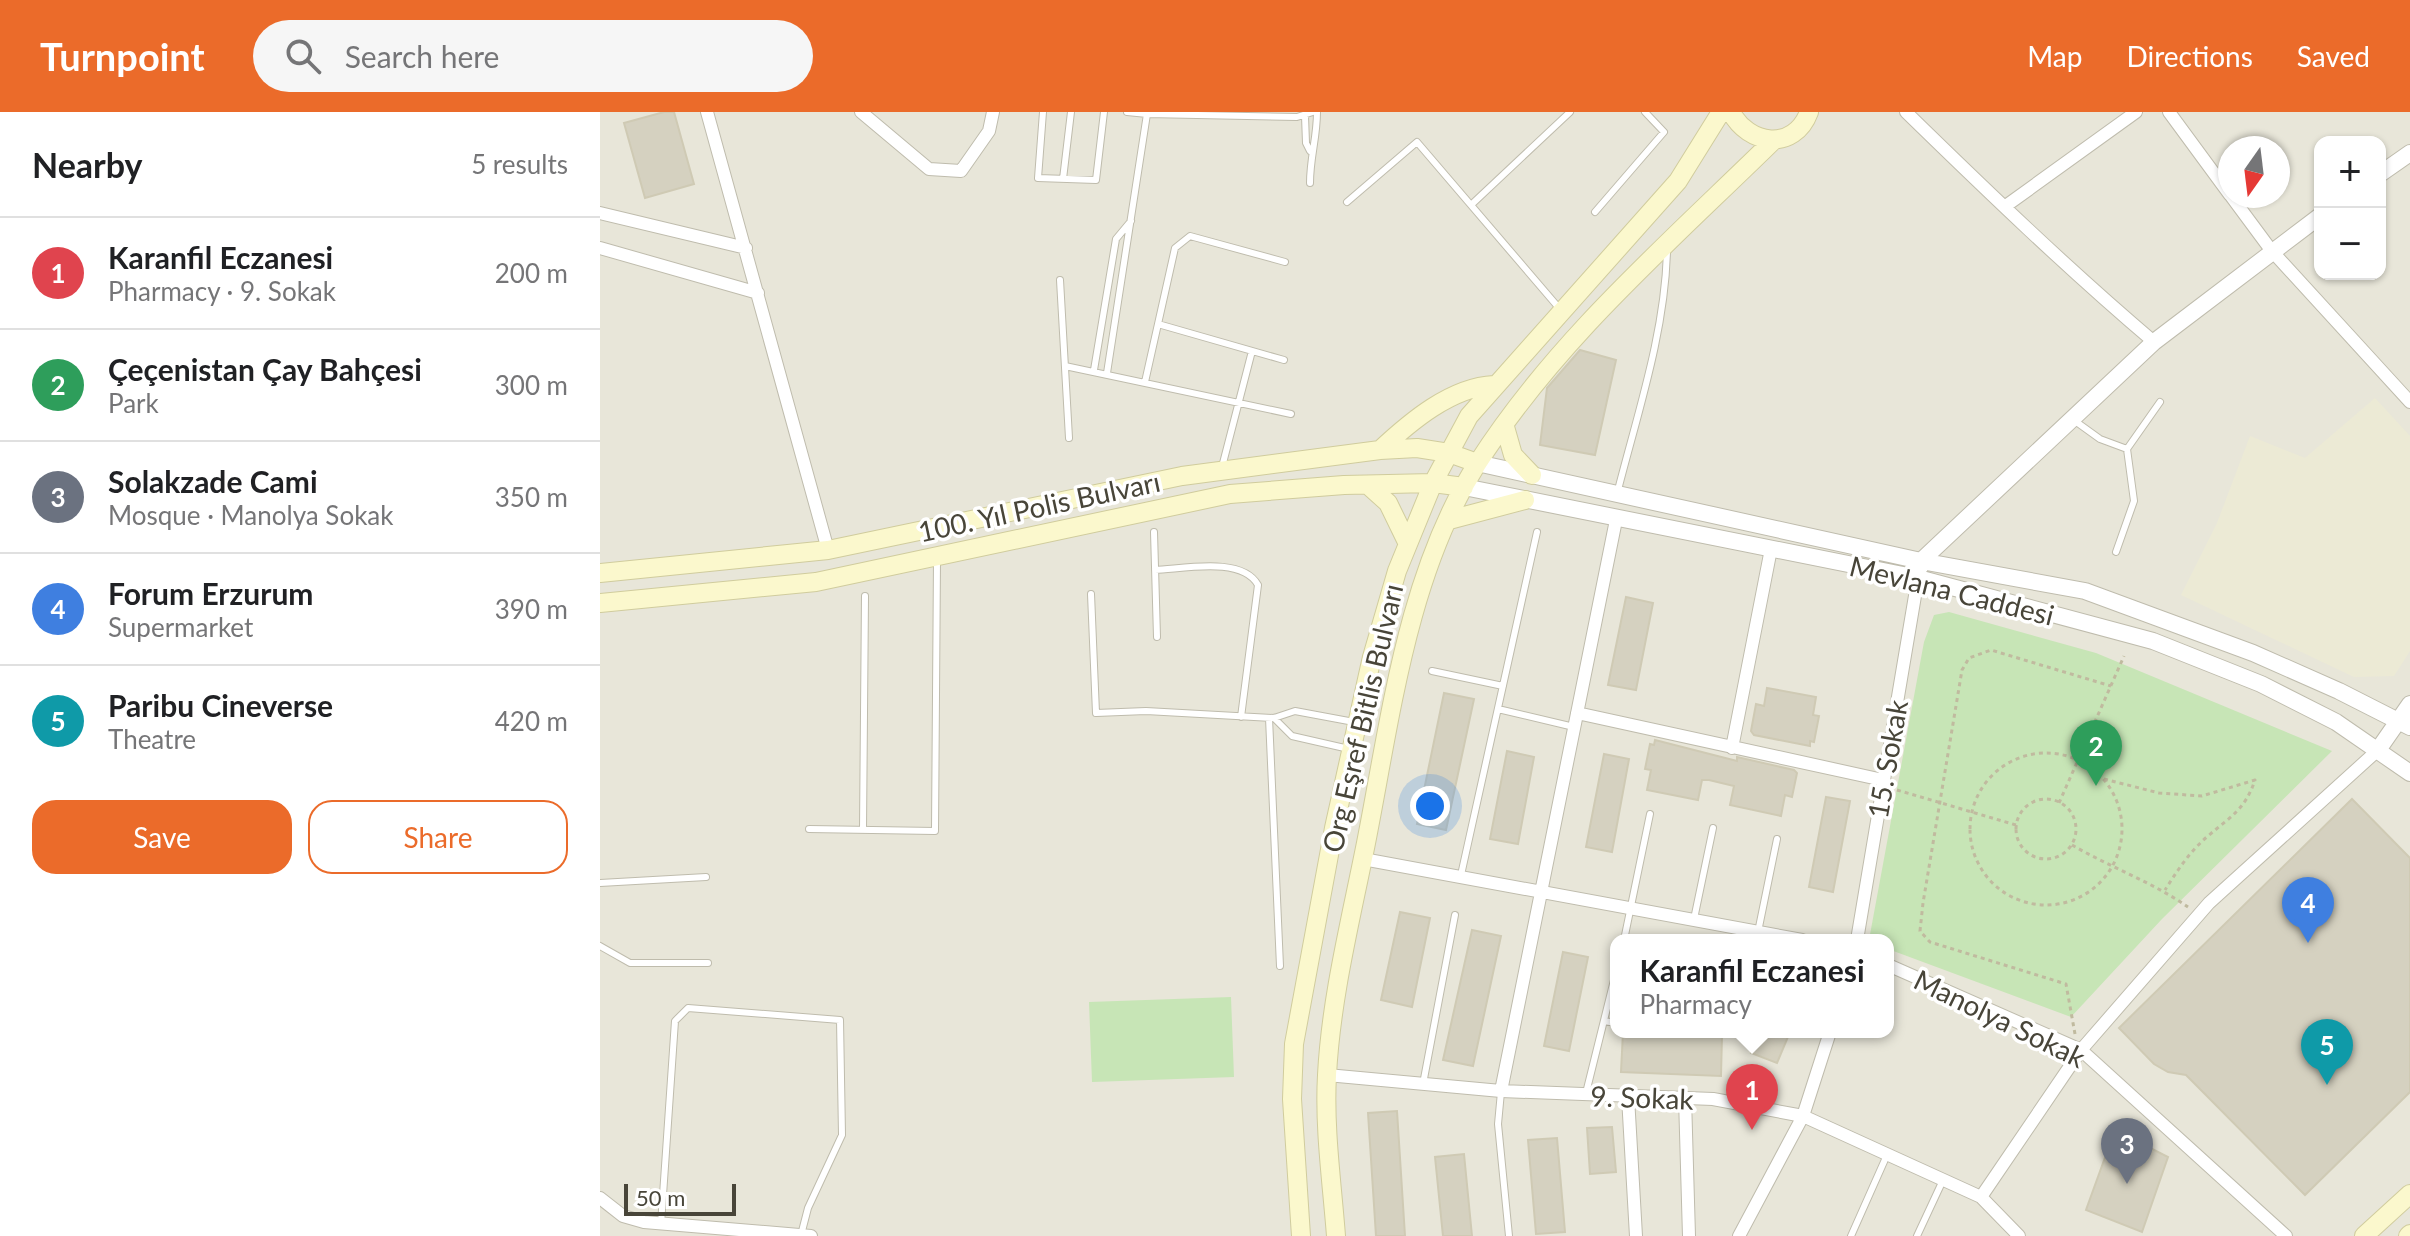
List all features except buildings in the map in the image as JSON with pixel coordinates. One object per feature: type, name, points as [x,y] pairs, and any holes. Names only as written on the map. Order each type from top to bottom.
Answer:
[{"type":"main road","name":"Org Eşref Bitlis Bulvarı","points":[[1301,1236],[1292,1099],[1294,1044],[1323,883],[1358,722],[1384,609],[1408,544],[1433,483],[1469,416],[1678,181],[1721,112]]},
{"type":"main road","points":[[1731,112],[1748,134],[1774,140]]},
{"type":"main road","points":[[1336,1236],[1327,1075],[1333,1017],[1408,640],[1449,520],[1477,463],[1538,380],[1601,308],[1774,140],[1799,128],[1809,112]]},
{"type":"main road","points":[[1380,450],[1413,422],[1454,396],[1471,388],[1494,385]]},
{"type":"main road","points":[[1505,427],[1513,455],[1532,475]]},
{"type":"main road","name":"100. Yıl Polis Bulvarı","points":[[600,573],[828,550],[1182,476],[1380,450],[1417,448],[1449,453],[1477,463]]},
{"type":"main road","points":[[600,603],[816,582],[1230,494],[1433,483],[1464,487]]},
{"type":"main road","points":[[1368,485],[1388,503],[1408,544]]},
{"type":"main road","points":[[1449,520],[1525,500]]},
{"type":"main road","points":[[2364,1236],[2410,1194]]},
{"type":"street","points":[[707,112],[828,550]]},
{"type":"street","points":[[861,112],[929,169],[942,172],[961,171],[989,131],[993,112]]},
{"type":"street","points":[[1906,112],[2007,205],[2063,265],[2154,342]]},
{"type":"street","points":[[2007,205],[2136,112]]},
{"type":"street","points":[[2169,112],[2218,179]]},
{"type":"street","points":[[2386,170],[2410,153]]},
{"type":"street","points":[[2240,208],[2271,250],[2410,402]]},
{"type":"street","points":[[600,213],[746,248]]},
{"type":"street","points":[[1918,578],[1921,561],[2154,342],[2314,220]]},
{"type":"street","points":[[600,248],[758,293]]},
{"type":"street","name":"Mevlana Caddesi","points":[[1477,463],[1921,561],[2085,591],[2253,653],[2405,724]]},
{"type":"street","name":"Mevlana Caddesi","points":[[1464,487],[1616,520],[1918,578],[2153,641],[2261,684],[2336,722],[2410,773]]},
{"type":"street","points":[[1501,1091],[1616,520]]},
{"type":"street","points":[[1732,748],[1771,549]]},
{"type":"street","name":"15. Sokak","points":[[1858,934],[1918,578]]},
{"type":"street","points":[[1981,1197],[2078,1049],[2199,914],[2405,724],[2410,704]]},
{"type":"street","points":[[1577,713],[1882,783]]},
{"type":"street","points":[[1363,859],[1769,934]]},
{"type":"street","name":"Manolya Sokak","points":[[1894,968],[2078,1049],[2286,1236]]},
{"type":"street","points":[[1739,1236],[1803,1116],[1828,1038]]},
{"type":"street","name":"9. Sokak","points":[[1327,1075],[1501,1091],[1713,1099],[1803,1116],[1889,1152],[1981,1197],[2019,1236]]},
{"type":"street","points":[[1628,1097],[1636,1236]]},
{"type":"street","points":[[1685,1098],[1689,1236]]},
{"type":"street","points":[[600,1198],[623,1216],[661,1230],[811,1236]]},
{"type":"lane","points":[[1043,112],[1038,178],[1096,180],[1104,112]]},
{"type":"lane","points":[[1063,179],[1071,112]]},
{"type":"lane","points":[[1127,112],[1305,116],[1315,112],[1317,142],[1310,151]]},
{"type":"lane","points":[[1471,205],[1570,112]]},
{"type":"lane","points":[[1595,212],[1664,132],[1645,112]]},
{"type":"lane","points":[[1107,373],[1147,114]]},
{"type":"lane","points":[[1305,116],[1310,183]]},
{"type":"lane","points":[[1347,202],[1417,142],[1561,311]]},
{"type":"lane","points":[[1094,370],[1116,239],[1131,221]]},
{"type":"lane","points":[[1145,382],[1175,248],[1185,237],[1285,262]]},
{"type":"lane","points":[[1617,494],[1651,360],[1667,274],[1667,244]]},
{"type":"lane","points":[[1060,280],[1069,438]]},
{"type":"lane","points":[[1158,324],[1284,360]]},
{"type":"lane","points":[[1222,471],[1252,351]]},
{"type":"lane","points":[[1065,366],[1291,414]]},
{"type":"lane","points":[[2116,552],[2134,501],[2127,449],[2160,402]]},
{"type":"lane","points":[[2072,419],[2100,439],[2127,449]]},
{"type":"lane","points":[[1154,532],[1157,637]]},
{"type":"lane","points":[[1461,875],[1537,532]]},
{"type":"lane","points":[[809,829],[935,831],[937,558]]},
{"type":"lane","points":[[1155,570],[1236,569],[1250,574],[1258,585],[1241,717]]},
{"type":"lane","points":[[1091,594],[1096,713],[1146,711],[1272,718],[1295,711],[1358,722]]},
{"type":"lane","points":[[863,830],[865,596]]},
{"type":"lane","points":[[1432,671],[1503,686]]},
{"type":"lane","points":[[1498,709],[1574,727]]},
{"type":"lane","points":[[1272,718],[1292,736],[1353,750]]},
{"type":"lane","points":[[1272,718],[1280,966]]},
{"type":"lane","points":[[1625,934],[1650,814]]},
{"type":"lane","points":[[1694,919],[1713,828]]},
{"type":"lane","points":[[1758,932],[1777,839]]},
{"type":"lane","points":[[600,883],[706,877]]},
{"type":"lane","points":[[1423,1084],[1455,915]]},
{"type":"lane","points":[[600,946],[630,963],[708,963]]},
{"type":"lane","points":[[1585,1095],[1610,996]]},
{"type":"lane","points":[[661,1230],[675,1021],[679,1013],[688,1008],[840,1020],[842,1135],[834,1159],[808,1208],[801,1235]]},
{"type":"lane","points":[[1604,1021],[1610,1022]]},
{"type":"lane","points":[[1501,1091],[1498,1124],[1509,1236]]},
{"type":"lane","points":[[1851,1236],[1889,1152]]},
{"type":"lane","points":[[1917,1236],[1944,1178]]},
{"type":"path","points":[[2078,1049],[2066,984],[1951,951],[1930,942],[1920,931],[1962,670],[1969,658],[1991,650],[2111,686]]},
{"type":"path","points":[[2059,803],[2124,656]]},
{"type":"path","points":[[2034,753],[2059,753],[2078,760],[2104,779],[2116,798],[2122,823],[2120,847],[2111,868],[2093,889],[2071,901],[2046,905],[2022,901],[2000,889],[1982,870],[1972,847],[1976,798],[1990,777],[2010,761],[2034,753]]},
{"type":"path","points":[[2104,779],[2159,793],[2202,796],[2255,780],[2233,818],[2208,836],[2184,861],[2165,890]]},
{"type":"path","points":[[1882,783],[2016,825]]},
{"type":"path","points":[[2035,801],[2059,803],[2075,821],[2072,845],[2054,858],[2035,857],[2020,844],[2016,825],[2019,815],[2035,801]]},
{"type":"path","points":[[2072,845],[2111,868],[2165,890],[2199,914]]},
{"type":"shaded area","points":[[600,112],[2410,112],[2410,1236],[600,1236]]},
{"type":"shaded area","points":[[2375,398],[2410,436],[2410,651],[2394,676],[2354,677],[2181,595],[2217,523],[2250,436],[2305,458]]},
{"type":"green space","points":[[1949,612],[2096,653],[2332,751],[2162,919],[2071,1017],[1894,951],[1894,934],[1870,934],[1924,642],[1934,615]]},
{"type":"green space","points":[[1231,997],[1234,1077],[1092,1082],[1089,1002]]},
{"type":"place","name":"Çeçenistan Çay Bahçesi","points":[[2096,786]]},
{"type":"place","name":"Forum Erzurum","points":[[2308,943]]},
{"type":"place","name":"Paribu Cineverse","points":[[2327,1085]]},
{"type":"place","name":"Karanfil Eczanesi","points":[[1752,1130]]},
{"type":"place","name":"Solakzade Cami","points":[[2127,1184]]}]
